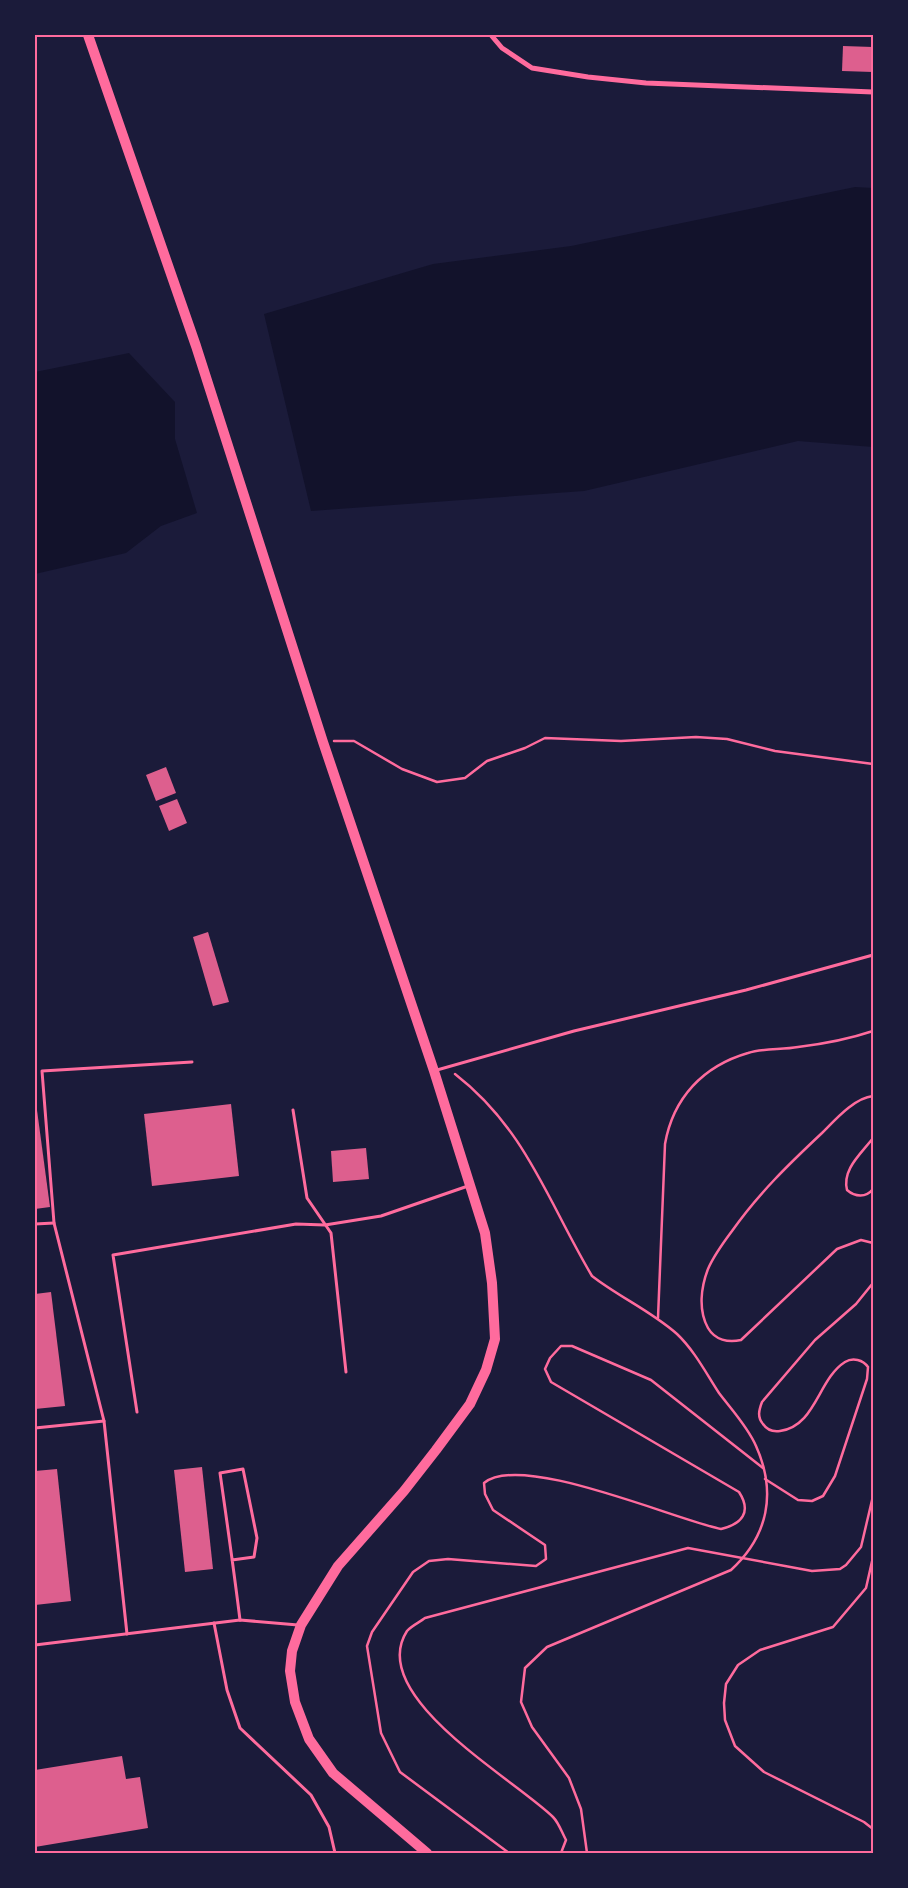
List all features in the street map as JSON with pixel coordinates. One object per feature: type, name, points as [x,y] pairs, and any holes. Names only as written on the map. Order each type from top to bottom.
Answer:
[{"type":"main road","points":[[88,35],[196,346],[323,742],[434,1071],[471,1185],[484,1233],[493,1292],[495,1338],[486,1370],[470,1404],[404,1491],[338,1566],[301,1625],[292,1651],[290,1671],[295,1702],[309,1739],[333,1773],[427,1853]]},
{"type":"street","points":[[492,35],[502,48],[532,68],[588,77],[646,83],[873,92]]},
{"type":"lane","points":[[434,1071],[574,1031],[746,990],[873,955]]},
{"type":"lane","points":[[127,1634],[104,1421],[54,1223],[42,1070],[192,1062]]},
{"type":"lane","points":[[293,1110],[306,1198],[331,1233],[346,1372]]},
{"type":"lane","points":[[137,1412],[113,1255],[296,1224],[325,1224],[381,1216],[471,1185]]},
{"type":"lane","points":[[35,1224],[54,1223]]},
{"type":"lane","points":[[35,1428],[104,1421]]},
{"type":"lane","points":[[232,1560],[254,1557],[256,1538],[243,1469],[220,1473],[240,1620]]},
{"type":"lane","points":[[35,1645],[240,1620],[301,1625]]},
{"type":"lane","points":[[214,1623],[228,1690],[240,1728],[311,1796],[329,1827],[335,1853]]},
{"type":"path","points":[[323,742],[354,741],[402,769],[437,782],[465,778],[487,761],[525,748],[545,738],[620,741],[696,737],[719,739],[775,751],[873,764]]},
{"type":"path","points":[[658,1318],[665,1144],[675,1111],[686,1093],[700,1076],[748,1052],[798,1048],[873,1031]]},
{"type":"path","points":[[446,1068],[493,1108],[522,1147],[592,1276],[658,1318],[688,1347],[756,1445],[765,1479],[768,1498],[765,1520],[758,1537],[745,1557],[731,1570],[547,1647],[525,1668],[521,1702],[532,1727],[569,1778],[581,1809],[587,1853]]},
{"type":"path","points":[[873,1096],[868,1096],[843,1113],[772,1180],[752,1202],[716,1254],[708,1269],[702,1300],[706,1323],[719,1338],[729,1341],[741,1340],[837,1250],[861,1240],[873,1243]]},
{"type":"path","points":[[873,1138],[846,1173],[845,1182],[847,1190],[857,1196],[866,1195],[873,1189]]},
{"type":"path","points":[[765,1479],[798,1500],[818,1500],[827,1492],[835,1476],[868,1379],[868,1367],[866,1364],[854,1360],[842,1364],[805,1417],[788,1429],[776,1432],[766,1428],[760,1421],[759,1412],[762,1402],[815,1340],[856,1304],[873,1283]]},
{"type":"path","points":[[509,1853],[400,1772],[381,1733],[367,1646],[372,1632],[413,1572],[428,1561],[448,1559],[536,1566],[546,1558],[546,1545],[493,1510],[485,1494],[484,1484],[491,1478],[504,1475],[562,1480],[721,1529],[738,1523],[744,1518],[746,1506],[739,1492],[551,1382],[545,1369],[550,1358],[561,1346],[572,1346],[651,1380],[763,1468]]},
{"type":"path","points":[[561,1853],[566,1840],[554,1818],[482,1763],[415,1699],[399,1663],[399,1651],[408,1630],[425,1618],[682,1549],[694,1549],[745,1557],[812,1571],[840,1569],[846,1565],[861,1547],[873,1496]]},
{"type":"path","points":[[873,1557],[866,1588],[833,1628],[760,1650],[738,1664],[726,1684],[724,1703],[725,1720],[736,1746],[764,1772],[864,1822],[873,1829]]},
{"type":"shaded area","points":[[855,187],[873,188],[873,447],[798,441],[584,491],[311,511],[264,314],[433,264],[571,246]]},
{"type":"shaded area","points":[[129,353],[175,402],[175,439],[197,513],[161,526],[126,553],[35,574],[35,372]]},
{"type":"building","points":[[843,46],[873,47],[873,72],[842,71]]},
{"type":"building","points":[[166,767],[176,793],[156,801],[146,775]]},
{"type":"building","points":[[177,799],[187,823],[169,831],[159,806]]},
{"type":"building","points":[[208,932],[229,1002],[213,1006],[193,937]]},
{"type":"building","points":[[35,1095],[50,1207],[35,1209]]},
{"type":"building","points":[[231,1104],[239,1176],[152,1186],[144,1114]]},
{"type":"building","points":[[366,1148],[369,1179],[333,1182],[331,1151]]},
{"type":"building","points":[[51,1292],[65,1406],[35,1409],[35,1294]]},
{"type":"building","points":[[202,1467],[213,1569],[185,1572],[174,1470]]},
{"type":"building","points":[[57,1469],[71,1601],[35,1605],[35,1471]]},
{"type":"building","points":[[122,1756],[126,1779],[140,1777],[148,1828],[35,1847],[35,1770]]}]
